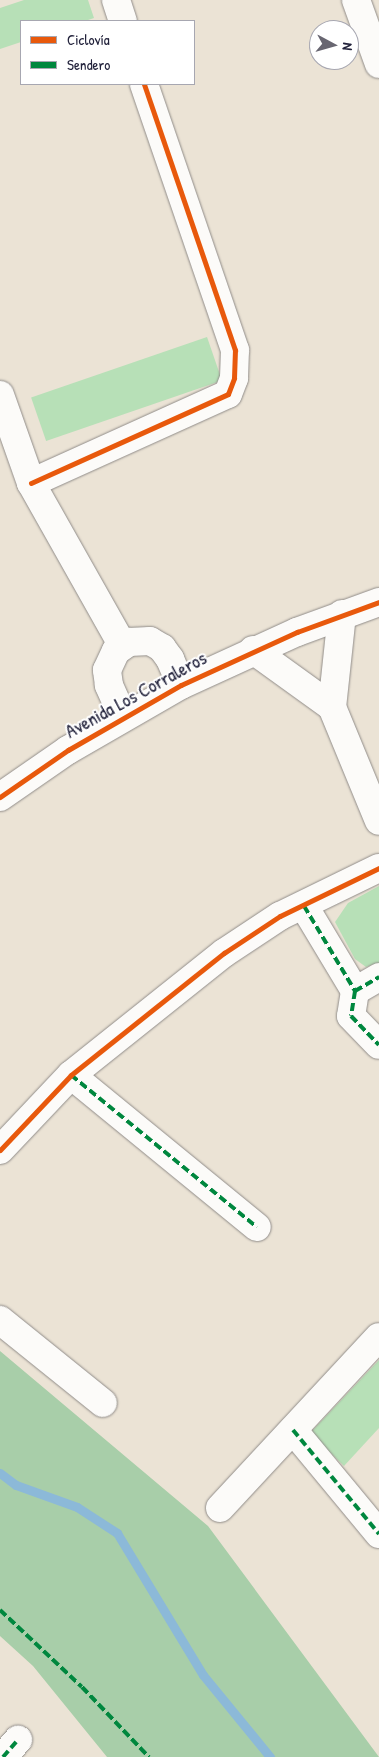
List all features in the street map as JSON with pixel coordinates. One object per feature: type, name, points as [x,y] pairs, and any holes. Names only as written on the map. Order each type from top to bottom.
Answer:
[{"type":"street","points":[[116,0],[123,20]]},
{"type":"street","points":[[356,0],[379,64]]},
{"type":"street","points":[[31,483],[228,394],[234,378],[235,350],[144,85]]},
{"type":"street","points":[[0,395],[31,483],[123,646]]},
{"type":"street","name":"Avenida Los Corraleros","points":[[0,797],[68,750],[181,685],[253,650],[342,614],[379,602]]},
{"type":"street","points":[[342,614],[332,707],[379,821]]},
{"type":"street","points":[[123,717],[107,679],[108,664],[123,646],[143,640],[162,648],[170,658],[181,685]]},
{"type":"street","points":[[253,650],[332,707]]},
{"type":"street","points":[[0,1150],[70,1075],[224,953],[280,916],[379,868]]},
{"type":"street","points":[[304,906],[355,991],[351,1016],[379,1045]]},
{"type":"street","points":[[355,991],[379,977]]},
{"type":"street","points":[[70,1075],[257,1227]]},
{"type":"street","points":[[0,1320],[103,1403]]},
{"type":"street","points":[[220,1508],[379,1337]]},
{"type":"street","points":[[293,1430],[379,1534]]},
{"type":"green space","points":[[24,0],[88,0],[94,18],[88,20],[20,20],[20,42],[0,49],[0,8]]},
{"type":"green space","points":[[207,337],[222,380],[46,441],[31,398]]},
{"type":"green space","points":[[379,886],[379,963],[366,967],[355,959],[335,922],[348,903]]},
{"type":"green space","points":[[0,1351],[208,1526],[379,1757],[107,1757],[33,1666],[0,1636]]},
{"type":"green space","points":[[379,1360],[379,1428],[344,1466],[310,1433]]},
{"type":"waterway","points":[[0,1473],[16,1485],[77,1507],[117,1533],[203,1675],[270,1757]]},
{"type":"marked path","points":[[304,906],[355,991],[351,1016],[379,1045]]},
{"type":"marked path","points":[[355,991],[379,977]]},
{"type":"marked path","points":[[71,1075],[257,1227]]},
{"type":"marked path","points":[[293,1430],[379,1534]]},
{"type":"marked path","points":[[0,1610],[82,1687],[149,1757]]},
{"type":"marked path","points":[[3,1757],[18,1740]]},
{"type":"cycle path","points":[[31,483],[228,394],[234,378],[235,350],[144,85]]},
{"type":"cycle path","points":[[0,797],[68,750],[181,685],[297,632],[379,602]]},
{"type":"cycle path","points":[[0,1150],[71,1075],[224,953],[280,916],[379,868]]}]
